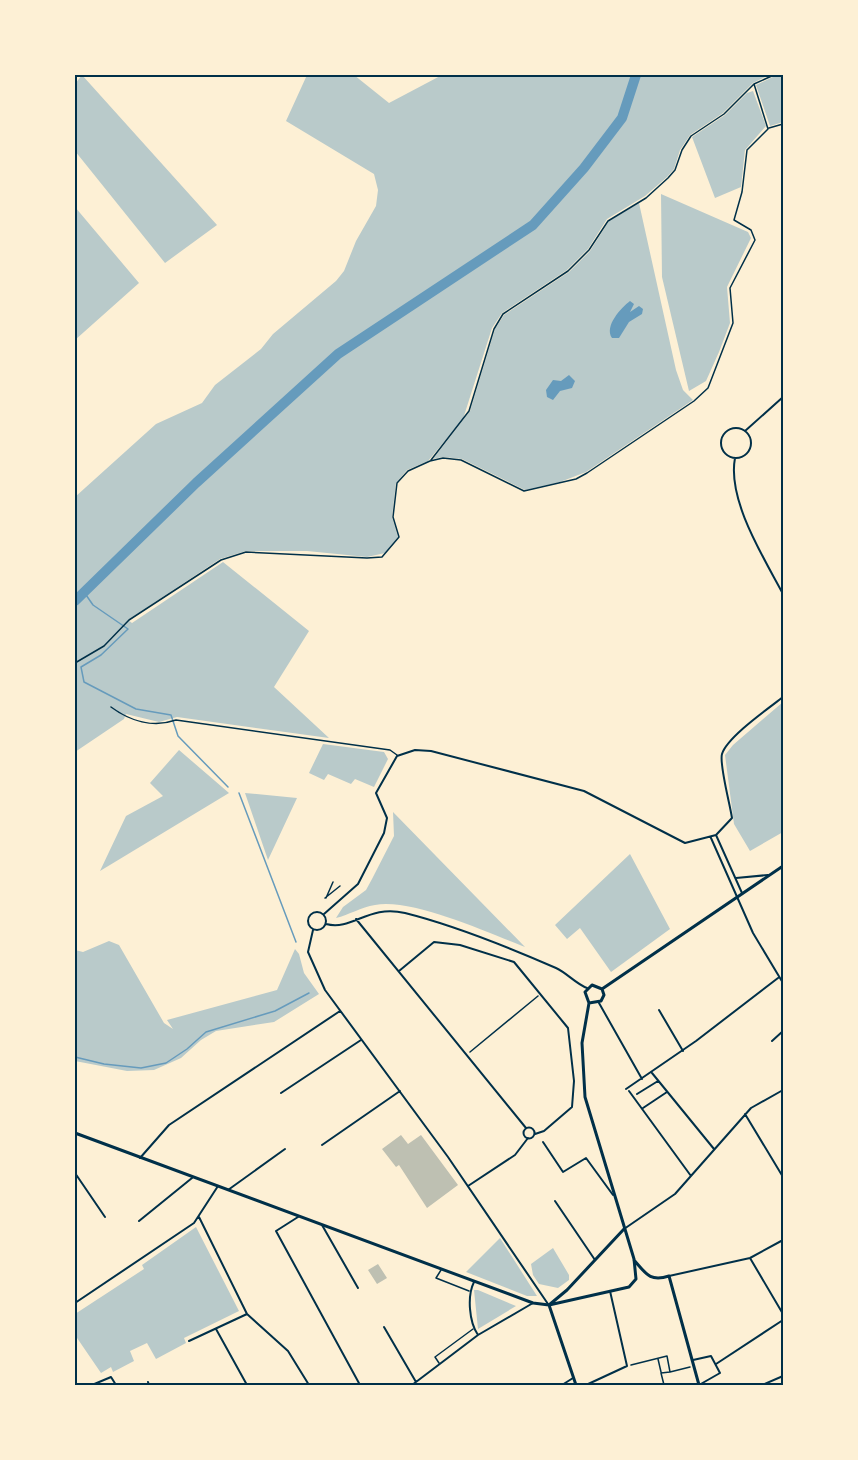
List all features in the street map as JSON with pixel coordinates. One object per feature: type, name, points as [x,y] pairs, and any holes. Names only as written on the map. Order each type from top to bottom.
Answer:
[{"type":"street","points":[[745,431],[783,398]]},
{"type":"street","points":[[736,429],[745,431],[751,439],[750,448],[744,456],[735,458],[723,450],[724,436],[736,429]]},
{"type":"street","points":[[735,458],[733,468],[736,494],[783,594]]},
{"type":"street","points":[[324,914],[362,879],[384,833],[387,818],[376,792],[397,756],[415,750],[452,755],[522,777],[584,791],[685,843],[716,835],[732,818],[722,767],[722,753],[731,741],[783,697]]},
{"type":"street","points":[[716,835],[741,893]]},
{"type":"street","points":[[711,837],[736,897],[778,978],[783,983]]},
{"type":"street","points":[[602,989],[783,866]]},
{"type":"street","points":[[735,878],[768,875]]},
{"type":"street","points":[[326,924],[343,926],[381,910],[391,910],[441,923],[557,968],[587,988]]},
{"type":"street","points":[[313,930],[308,924],[309,916],[316,912],[324,914]]},
{"type":"street","points":[[324,914],[326,924]]},
{"type":"street","points":[[356,919],[526,1128]]},
{"type":"street","points":[[313,930],[321,930],[326,924]]},
{"type":"street","points":[[313,930],[308,944],[309,957],[325,990],[468,1186],[549,1305],[576,1385]]},
{"type":"street","points":[[399,971],[434,942],[460,945],[514,962],[568,1028],[574,1081],[571,1110],[544,1131],[528,1138],[515,1155],[468,1186]]},
{"type":"street","points":[[667,1092],[641,1110],[628,1090],[778,978]]},
{"type":"street","points":[[587,988],[594,985],[602,989],[604,995],[599,1003]]},
{"type":"street","points":[[75,1133],[533,1303],[549,1305],[629,1287],[636,1279],[634,1259],[613,1195],[583,1082],[582,1043],[589,1003],[585,997],[587,988]]},
{"type":"street","points":[[589,1003],[599,1003]]},
{"type":"street","points":[[599,1003],[642,1079]]},
{"type":"street","points":[[659,1010],[683,1051]]},
{"type":"street","points":[[140,1158],[170,1125],[341,1011]]},
{"type":"street","points":[[772,1041],[783,1031]]},
{"type":"street","points":[[281,1093],[361,1040]]},
{"type":"street","points":[[651,1073],[714,1149]]},
{"type":"street","points":[[637,1095],[658,1081]]},
{"type":"street","points":[[549,1305],[624,1229],[675,1194],[745,1114],[783,1090]]},
{"type":"street","points":[[322,1145],[400,1091]]},
{"type":"street","points":[[643,1108],[691,1176]]},
{"type":"street","points":[[745,1114],[783,1177]]},
{"type":"street","points":[[526,1128],[533,1128],[535,1134]]},
{"type":"street","points":[[526,1128],[524,1133],[528,1138]]},
{"type":"street","points":[[543,1142],[562,1172],[586,1158],[613,1195]]},
{"type":"street","points":[[228,1190],[285,1149]]},
{"type":"street","points":[[75,1173],[105,1217]]},
{"type":"street","points":[[139,1221],[193,1177]]},
{"type":"street","points":[[75,1303],[199,1217],[218,1186]]},
{"type":"street","points":[[555,1201],[595,1260]]},
{"type":"street","points":[[299,1216],[276,1231],[360,1385]]},
{"type":"street","points":[[199,1217],[247,1314],[288,1351],[309,1385]]},
{"type":"street","points":[[322,1225],[358,1288]]},
{"type":"street","points":[[634,1259],[647,1276],[656,1280],[750,1258],[783,1240]]},
{"type":"street","points":[[750,1258],[783,1314]]},
{"type":"street","points":[[669,1276],[699,1385],[720,1373],[711,1356],[693,1360]]},
{"type":"street","points":[[474,1282],[469,1291],[474,1328],[478,1335]]},
{"type":"street","points":[[586,1385],[627,1366],[610,1291]]},
{"type":"street","points":[[384,1327],[414,1384],[478,1335],[533,1303]]},
{"type":"street","points":[[189,1341],[247,1314]]},
{"type":"street","points":[[716,1364],[783,1320]]},
{"type":"street","points":[[216,1329],[247,1385]]},
{"type":"street","points":[[762,1385],[783,1376]]},
{"type":"street","points":[[92,1385],[111,1377],[116,1385]]},
{"type":"street","points":[[562,1385],[573,1378]]},
{"type":"lane","points":[[111,706],[122,715],[160,726],[176,720],[390,750],[397,756]]},
{"type":"lane","points":[[333,882],[325,898],[340,886]]},
{"type":"lane","points":[[441,1269],[436,1278],[469,1291]]},
{"type":"lane","points":[[440,1363],[435,1357],[474,1328]]},
{"type":"path","points":[[430,461],[469,411],[494,329],[503,314],[548,287],[578,262],[608,221],[646,198],[668,178],[675,170],[682,150],[692,136],[724,114],[754,84],[774,75]]},
{"type":"path","points":[[754,84],[768,129]]},
{"type":"path","points":[[75,663],[104,646],[125,623],[221,560],[246,552],[367,558],[382,556],[399,537],[393,517],[397,483],[408,471],[430,461],[443,458],[461,460],[524,491],[576,479],[687,406],[708,388],[733,323],[730,288],[755,240],[751,230],[734,220],[742,192],[747,150],[768,129],[783,124]]},
{"type":"path","points":[[467,1055],[540,994]]},
{"type":"path","points":[[627,1366],[667,1356],[670,1372]]},
{"type":"path","points":[[657,1358],[664,1385]]},
{"type":"path","points":[[661,1373],[694,1366]]},
{"type":"shaded area","points":[[82,75],[217,225],[165,263],[75,151],[75,84]]},
{"type":"shaded area","points":[[307,75],[354,75],[389,103],[442,75],[769,75],[753,83],[723,113],[690,135],[680,150],[674,169],[667,177],[645,196],[607,219],[588,249],[567,270],[502,313],[492,328],[463,419],[428,461],[407,470],[396,483],[392,517],[398,537],[385,553],[367,557],[307,551],[246,551],[220,559],[128,620],[132,623],[223,562],[309,631],[274,687],[329,738],[177,717],[159,722],[126,714],[124,719],[75,752],[75,497],[156,424],[202,403],[215,385],[261,349],[273,334],[336,281],[344,271],[356,241],[376,206],[378,190],[374,174],[286,121]]},
{"type":"shaded area","points":[[777,75],[783,75],[783,122],[770,126],[756,85]]},
{"type":"shaded area","points":[[753,91],[766,126],[745,150],[741,187],[715,198],[692,137],[725,115],[747,93]]},
{"type":"shaded area","points":[[661,194],[748,232],[751,238],[727,287],[730,323],[719,352],[706,381],[689,391],[662,277]]},
{"type":"shaded area","points":[[639,203],[676,370],[683,390],[693,400],[586,472],[560,482],[525,490],[462,459],[443,457],[433,459],[470,411],[495,329],[504,315],[569,272],[590,251],[609,221]]},
{"type":"shaded area","points":[[75,207],[139,283],[75,340]]},
{"type":"shaded area","points":[[783,702],[783,832],[750,851],[734,824],[725,755],[733,745]]},
{"type":"shaded area","points":[[323,744],[384,752],[388,759],[374,787],[355,779],[351,784],[328,774],[324,780],[309,773]]},
{"type":"shaded area","points":[[179,750],[229,793],[100,871],[126,816],[163,796],[150,783]]},
{"type":"shaded area","points":[[245,793],[297,798],[268,860]]},
{"type":"shaded area","points":[[393,812],[525,947],[450,918],[391,904],[365,907],[336,918],[343,907],[366,890],[372,879],[394,836]]},
{"type":"shaded area","points":[[630,854],[670,929],[611,972],[580,928],[567,939],[555,925]]},
{"type":"shaded area","points":[[109,941],[119,945],[164,1023],[173,1029],[167,1020],[277,990],[295,949],[299,954],[304,973],[319,994],[274,1022],[216,1031],[201,1040],[181,1058],[154,1070],[127,1071],[75,1061],[75,950],[83,952]]},
{"type":"shaded area","points":[[196,1227],[239,1311],[184,1338],[186,1343],[156,1359],[147,1343],[130,1351],[134,1361],[113,1372],[111,1367],[101,1373],[75,1335],[75,1314],[144,1269],[142,1265]]},
{"type":"shaded area","points":[[500,1238],[537,1296],[527,1296],[466,1272]]},
{"type":"shaded area","points":[[553,1248],[569,1275],[569,1280],[558,1288],[539,1284],[533,1275],[531,1264]]},
{"type":"shaded area","points":[[474,1290],[478,1290],[516,1306],[478,1329]]},
{"type":"water","points":[[630,301],[634,304],[630,312],[639,306],[643,309],[642,314],[629,322],[619,338],[612,338],[610,328],[612,323]]},
{"type":"water","points":[[569,375],[575,381],[572,388],[560,391],[553,400],[547,397],[546,390],[553,380],[561,381]]},
{"type":"building","points":[[401,1135],[408,1144],[421,1135],[458,1185],[427,1208],[399,1165],[396,1167],[382,1149]]},
{"type":"building","points":[[378,1264],[387,1278],[377,1284],[368,1270]]},
{"type":"waterway","points":[[75,601],[196,483],[338,354],[533,225],[584,168],[622,118],[636,75]]},
{"type":"waterway","points":[[84,592],[93,605],[128,629],[101,655],[81,667],[84,682],[136,709],[171,715],[178,736],[228,787]]},
{"type":"waterway","points":[[239,793],[296,942]]},
{"type":"waterway","points":[[75,1057],[104,1064],[141,1068],[166,1063],[206,1032],[275,1011],[309,993]]}]
